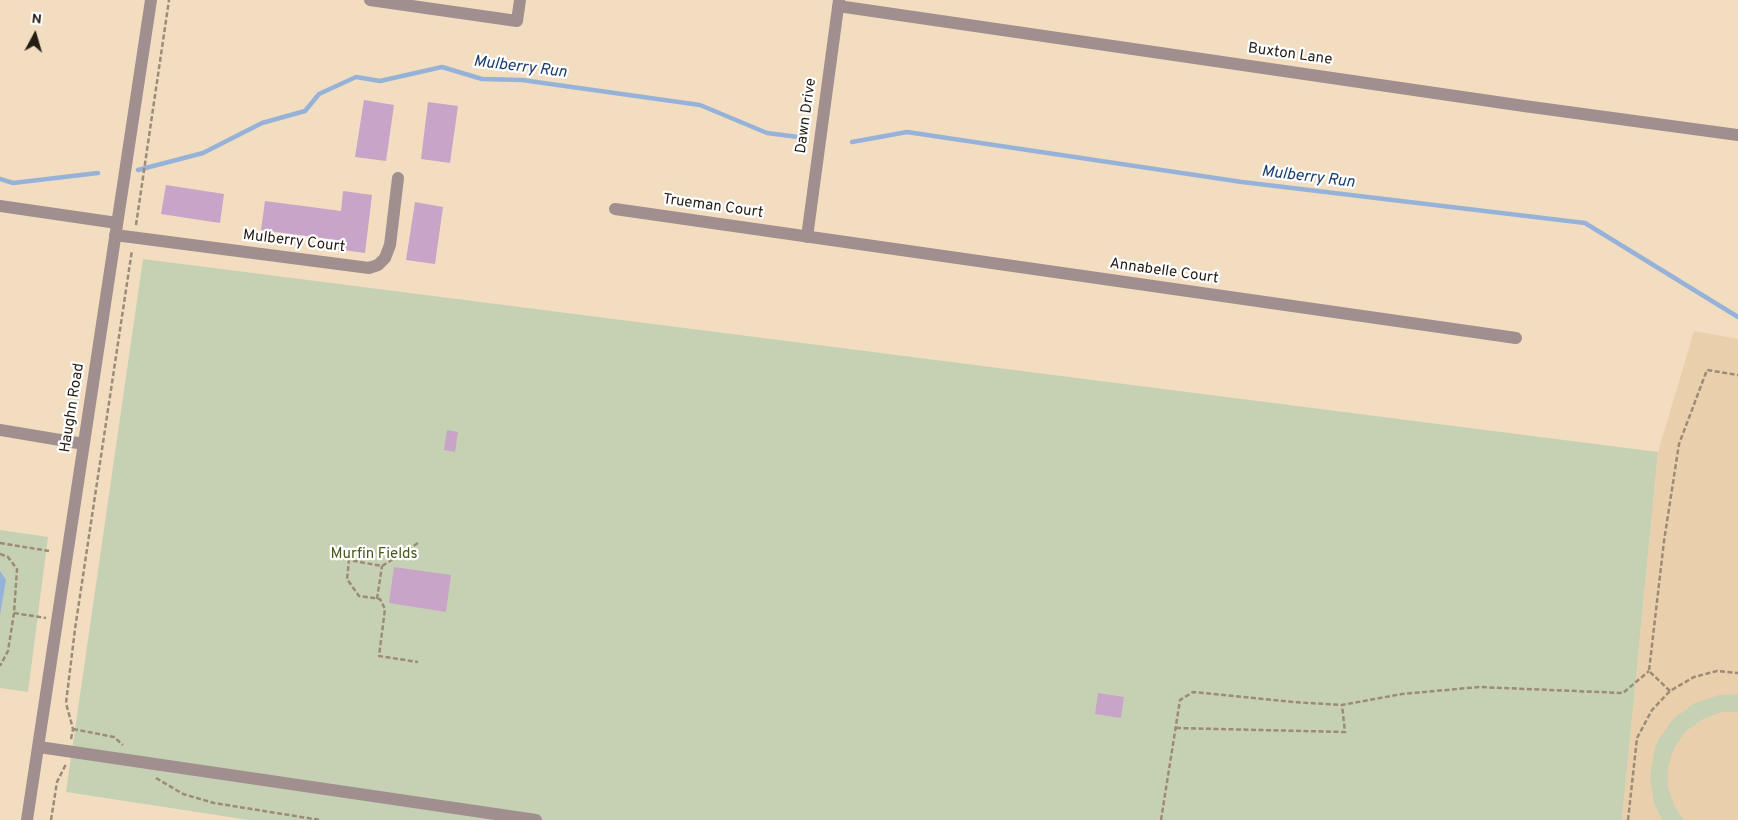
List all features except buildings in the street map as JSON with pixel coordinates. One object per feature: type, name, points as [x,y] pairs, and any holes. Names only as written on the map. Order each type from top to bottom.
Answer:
[{"type":"street","name":"Haughn Road","points":[[27,820],[151,0]]},
{"type":"street","points":[[370,0],[517,21],[520,0]]},
{"type":"street","name":"Buxton Lane","points":[[839,3],[1515,105],[1738,135]]},
{"type":"street","name":"Dawn Drive","points":[[807,237],[839,3]]},
{"type":"street","name":"Mulberry Court","points":[[0,206],[116,229],[134,237],[369,268],[378,265],[385,258],[390,245],[398,178]]},
{"type":"street","name":"Trueman Court","points":[[615,209],[807,237]]},
{"type":"street","name":"Annabelle Court","points":[[807,237],[1516,338]]},
{"type":"street","points":[[0,430],[84,444]]},
{"type":"street","points":[[39,747],[536,820]]},
{"type":"path","points":[[51,820],[58,782],[67,761],[73,729],[66,703],[74,629],[168,0]]},
{"type":"path","points":[[1161,820],[1180,700],[1193,692],[1342,705],[1402,694],[1479,687],[1623,693],[1649,672],[1664,541],[1679,444],[1707,370],[1738,375]]},
{"type":"path","points":[[0,543],[49,551]]},
{"type":"path","points":[[418,543],[382,566],[349,560],[347,579],[359,596],[380,599],[385,609],[379,656],[418,662]]},
{"type":"path","points":[[0,554],[8,557],[16,569],[14,613],[8,651],[0,666]]},
{"type":"path","points":[[377,599],[382,566]]},
{"type":"path","points":[[14,613],[58,620]]},
{"type":"path","points":[[1628,820],[1637,738],[1652,710],[1670,691],[1694,677],[1717,671],[1738,673]]},
{"type":"path","points":[[1649,672],[1670,691]]},
{"type":"path","points":[[1176,728],[1345,732],[1342,705]]},
{"type":"path","points":[[150,774],[183,794],[214,803],[320,820]]},
{"type":"shaded area","points":[[1694,331],[1738,339],[1738,820],[1622,820],[1658,452]]},
{"type":"green space","name":"Murfin Fields","points":[[143,259],[1658,452],[1622,820],[249,820],[66,792]]},
{"type":"green space","points":[[0,530],[48,537],[28,692],[0,688]]},
{"type":"green space","points":[[1738,694],[1738,712],[1722,712],[1703,719],[1686,731],[1674,748],[1668,767],[1668,788],[1675,807],[1684,820],[1662,820],[1654,803],[1650,777],[1658,740],[1674,718],[1695,703],[1719,695]]},
{"type":"water","points":[[0,571],[6,580],[0,615]]},
{"type":"waterway","name":"Mulberry Run","points":[[138,170],[203,153],[262,123],[305,111],[319,94],[356,77],[380,81],[442,67],[482,79],[522,80],[700,105],[767,133],[798,137]]},
{"type":"waterway","name":"Mulberry Run","points":[[852,142],[907,132],[1242,182],[1585,223],[1738,317]]},
{"type":"waterway","name":"Mulberry Run","points":[[0,179],[13,183],[98,173]]}]
